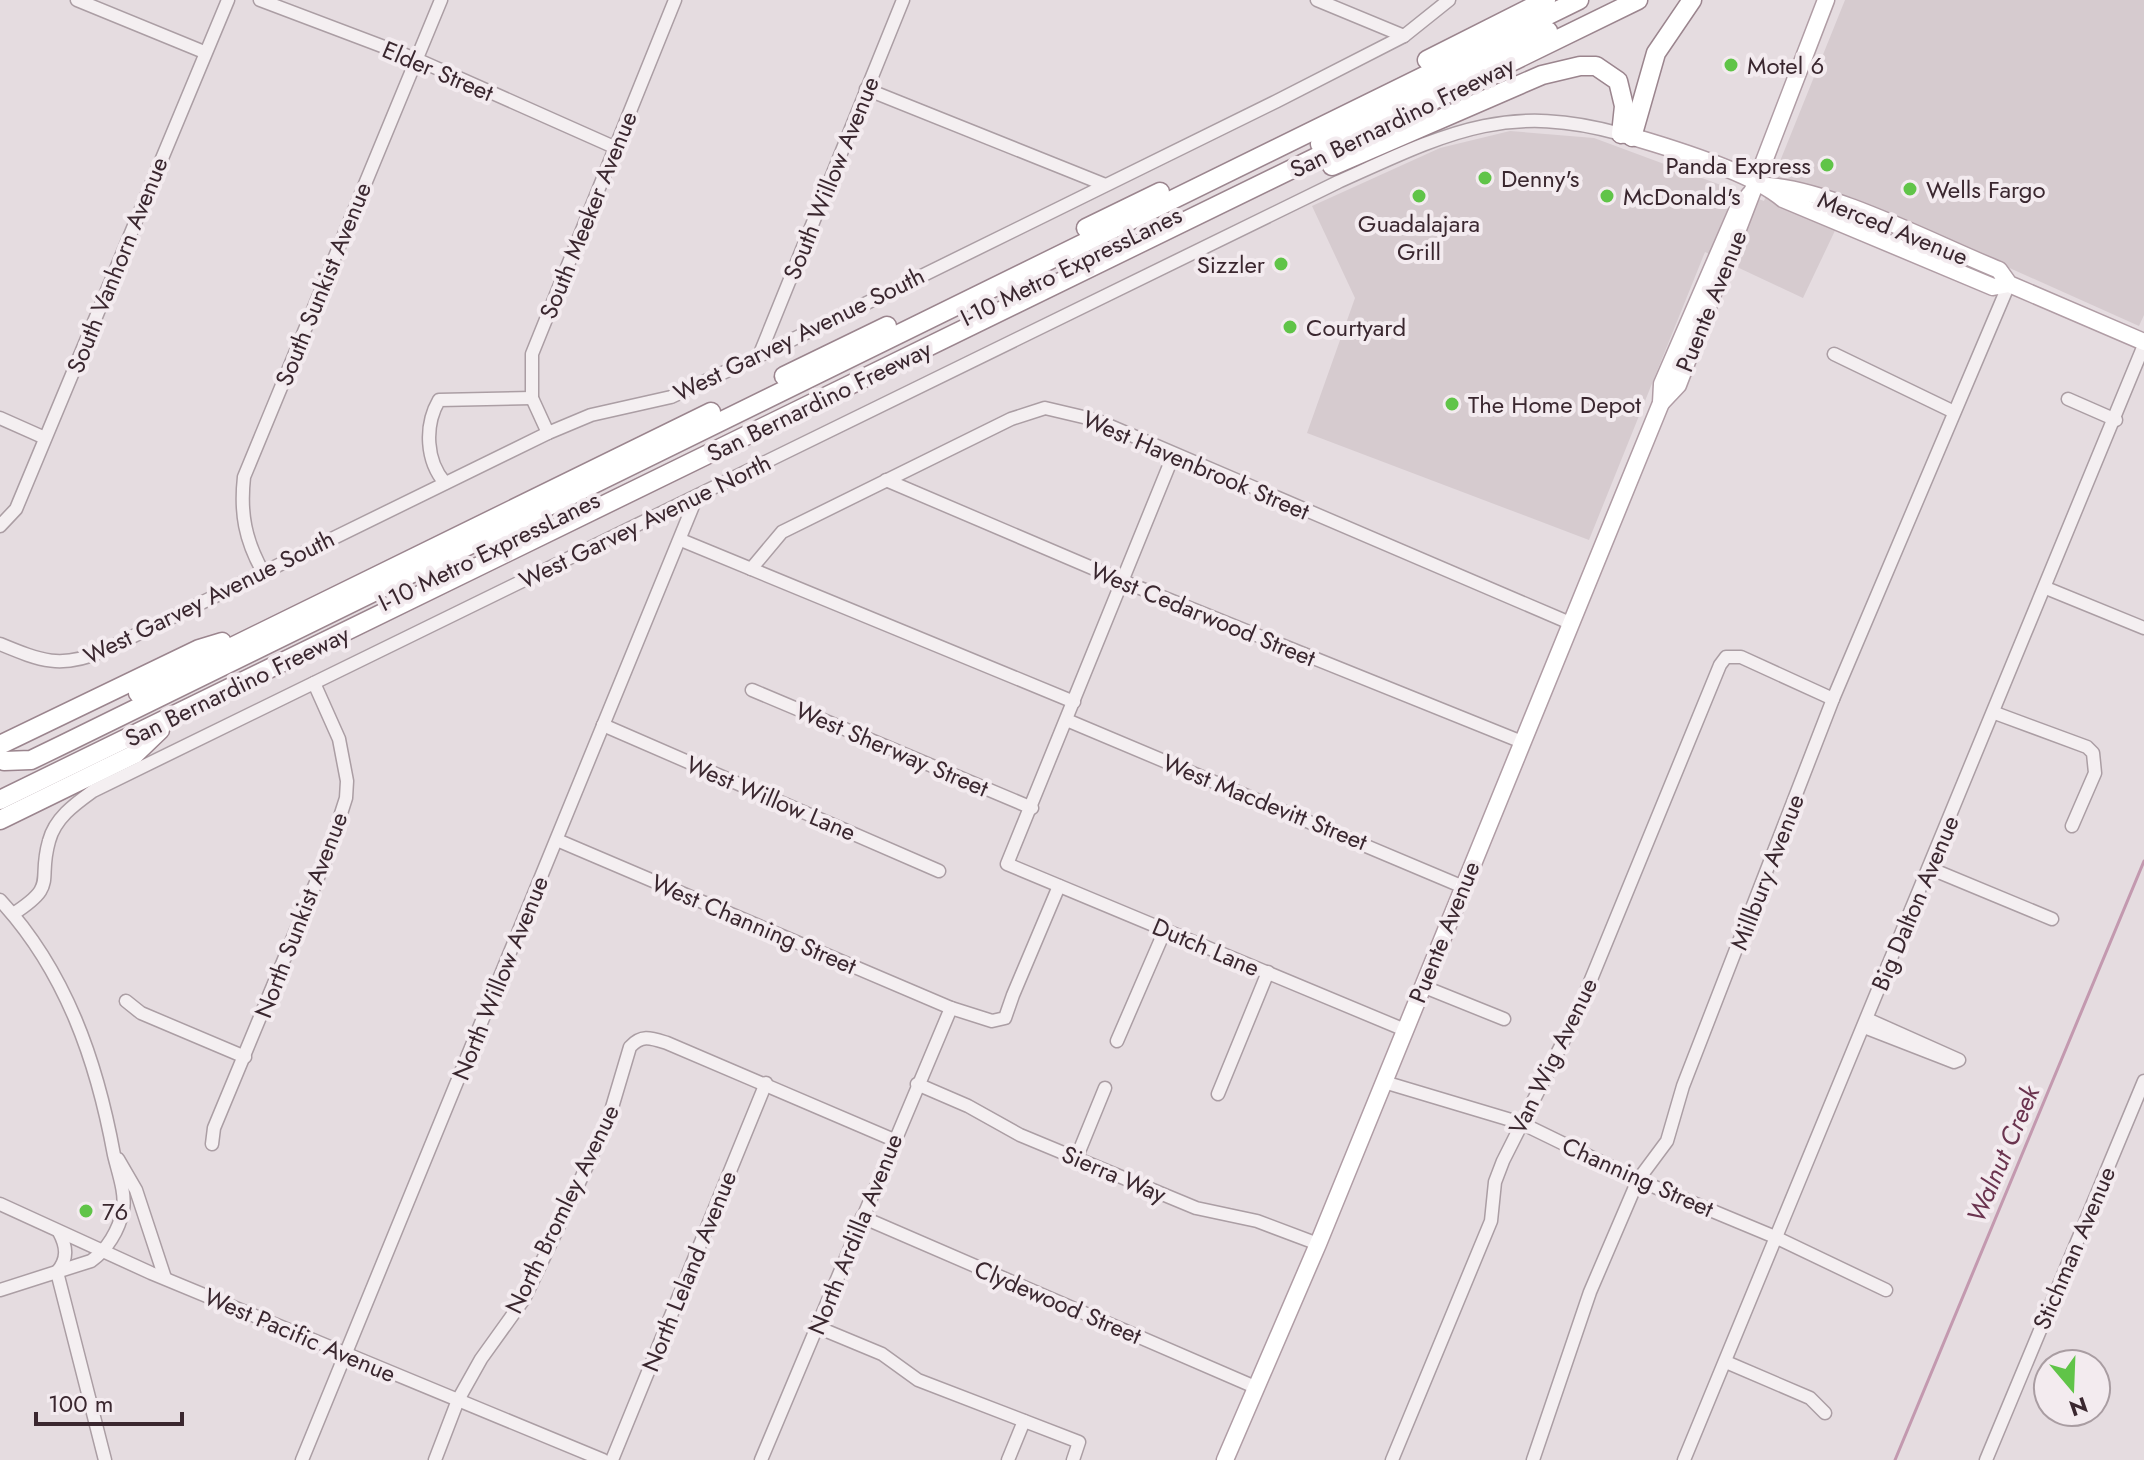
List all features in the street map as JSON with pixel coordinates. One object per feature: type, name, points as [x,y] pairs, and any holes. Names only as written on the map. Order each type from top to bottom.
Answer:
[{"type":"highway","points":[[1435,57],[1528,0]]},
{"type":"highway","name":"San Bernardino Freeway","points":[[1,756],[199,649],[263,630],[1546,0]]},
{"type":"highway","name":"I-10 Metro ExpressLanes","points":[[1,756],[31,760],[1579,0]]},
{"type":"highway","name":"I-10 Metro ExpressLanes","points":[[19,791],[37,771],[1611,0]]},
{"type":"highway","name":"San Bernardino Freeway","points":[[0,800],[172,719],[1638,0]]},
{"type":"highway","points":[[1626,135],[1656,53],[1692,0]]},
{"type":"highway","points":[[1210,211],[1257,201],[1351,156],[1542,75],[1580,66],[1596,66],[1618,81],[1626,135]]},
{"type":"highway","points":[[0,820],[135,754],[172,719]]},
{"type":"main road","name":"Puente Avenue","points":[[1225,1460],[1318,1244],[1461,886],[1661,403],[1662,384],[1690,316],[1737,211],[1758,187],[1826,0]]},
{"type":"main road","name":"Merced Avenue","points":[[1626,135],[1758,187],[1789,187],[1889,224],[1999,270],[2009,284],[2144,343]]},
{"type":"street","points":[[77,0],[204,52]]},
{"type":"street","name":"South Vanhorn Avenue","points":[[0,526],[16,509],[228,0]]},
{"type":"street","name":"Elder Street","points":[[260,0],[416,59],[614,147]]},
{"type":"street","name":"South Sunkist Avenue","points":[[263,572],[248,547],[244,477],[441,0]]},
{"type":"street","name":"South Meeker Avenue","points":[[548,433],[532,398],[532,354],[675,0]]},
{"type":"street","name":"South Willow Avenue","points":[[759,356],[903,0]]},
{"type":"street","points":[[1317,0],[1404,36]]},
{"type":"street","name":"West Garvey Avenue South","points":[[0,644],[48,661],[77,661],[548,433],[591,415],[671,397],[1404,36],[1449,0]]},
{"type":"street","points":[[866,89],[1103,184]]},
{"type":"street","name":"West Garvey Avenue North","points":[[13,914],[42,890],[46,882],[48,843],[55,826],[70,808],[93,791],[1338,182],[1428,141],[1509,119],[1553,119],[1626,135]]},
{"type":"street","name":"Millbury Avenue","points":[[1533,1460],[1585,1304],[1638,1180],[1667,1141],[1683,1086],[1833,699],[1952,411],[2009,284]]},
{"type":"street","name":"Big Dalton Avenue","points":[[1684,1460],[2116,420],[2144,343]]},
{"type":"street","points":[[1834,354],[1952,411]]},
{"type":"street","points":[[445,483],[434,470],[429,455],[439,400],[532,398]]},
{"type":"street","points":[[2068,399],[2116,420]]},
{"type":"street","name":"West Havenbrook Street","points":[[751,569],[782,532],[1011,419],[1045,408],[1096,420],[1173,456],[1570,623]]},
{"type":"street","points":[[0,418],[45,438]]},
{"type":"street","points":[[1032,808],[1173,456]]},
{"type":"street","name":"West Cedarwood Street","points":[[886,480],[1125,582],[1522,742]]},
{"type":"street","name":"North Willow Avenue","points":[[302,1460],[697,496]]},
{"type":"street","points":[[681,540],[1074,702]]},
{"type":"street","points":[[2046,588],[2144,628]]},
{"type":"street","name":"Van Wig Avenue","points":[[1392,1460],[1491,1221],[1495,1182],[1521,1123],[1576,1016],[1720,665],[1726,657],[1741,657],[1833,699]]},
{"type":"street","name":"North Sunkist Avenue","points":[[212,1144],[214,1128],[339,825],[346,798],[347,781],[339,739],[314,683]]},
{"type":"street","name":"West Sherway Street","points":[[752,690],[1032,808]]},
{"type":"street","points":[[1995,713],[2087,747],[2093,753],[2095,773],[2072,826]]},
{"type":"street","name":"West Macdevitt Street","points":[[1069,721],[1461,886]]},
{"type":"street","name":"West Willow Lane","points":[[603,725],[939,871]]},
{"type":"street","name":"Dutch Lane","points":[[1032,808],[1007,864],[1405,1030]]},
{"type":"street","name":"West Channing Street","points":[[557,840],[951,1008]]},
{"type":"street","points":[[1929,868],[2052,919]]},
{"type":"street","points":[[951,1008],[992,1021],[1005,1018],[1059,886]]},
{"type":"street","points":[[0,900],[54,975],[77,1019],[93,1064],[114,1153],[123,1210],[104,1252],[91,1261],[0,1290]]},
{"type":"street","points":[[1117,1041],[1165,930]]},
{"type":"street","points":[[1218,1094],[1268,972]]},
{"type":"street","points":[[1422,986],[1504,1019]]},
{"type":"street","points":[[126,1001],[141,1013],[245,1057]]},
{"type":"street","name":"North Ardilla Avenue","points":[[761,1460],[951,1008]]},
{"type":"street","points":[[1866,1023],[1959,1060],[1954,1062],[1866,1023]]},
{"type":"street","name":"North Bromley Avenue","points":[[435,1460],[458,1400],[481,1359],[524,1299],[608,1121],[630,1047],[638,1039],[648,1037],[766,1083]]},
{"type":"street","name":"Stichman Avenue","points":[[1986,1460],[2144,1081]]},
{"type":"street","name":"Channing Street","points":[[1384,1082],[1521,1123],[1638,1180],[1775,1237],[1886,1290]]},
{"type":"street","points":[[766,1083],[894,1140]]},
{"type":"street","name":"North Leland Avenue","points":[[612,1460],[766,1083]]},
{"type":"street","name":"Sierra Way","points":[[917,1084],[1076,1159],[1196,1208],[1257,1221],[1318,1244]]},
{"type":"street","points":[[1076,1159],[1105,1088]]},
{"type":"street","points":[[114,1153],[136,1190],[154,1253],[165,1278]]},
{"type":"street","name":"West Pacific Avenue","points":[[0,1204],[345,1355],[603,1460]]},
{"type":"street","name":"Clydewood Street","points":[[862,1217],[1255,1387]]},
{"type":"street","points":[[59,1232],[66,1244],[66,1254],[57,1272],[105,1460]]},
{"type":"street","points":[[817,1327],[882,1354],[918,1380],[1079,1442],[1073,1460]]},
{"type":"street","points":[[1726,1362],[1810,1398],[1825,1413]]},
{"type":"street","points":[[1008,1460],[1024,1421]]},
{"type":"shaded area","points":[[1845,0],[2144,0],[2144,315],[2139,326],[1851,197],[1803,298],[1705,252],[1589,540],[1307,433],[1355,298],[1312,206],[1440,148],[1510,131],[1594,138],[1764,201]]},
{"type":"waterway","name":"Walnut Creek","points":[[1895,1460],[2144,861]]},
{"type":"place","name":"Motel 6","points":[[1731,65]]},
{"type":"place","name":"Panda Express","points":[[1827,165]]},
{"type":"place","name":"Denny's","points":[[1485,178]]},
{"type":"place","name":"Wells Fargo","points":[[1910,189]]},
{"type":"place","name":"Guadalajara Grill","points":[[1419,196]]},
{"type":"place","name":"McDonald's","points":[[1607,196]]},
{"type":"place","name":"Sizzler","points":[[1281,264]]},
{"type":"place","name":"Courtyard","points":[[1290,327]]},
{"type":"place","name":"The Home Depot","points":[[1452,404]]},
{"type":"place","name":"76","points":[[86,1211]]}]
